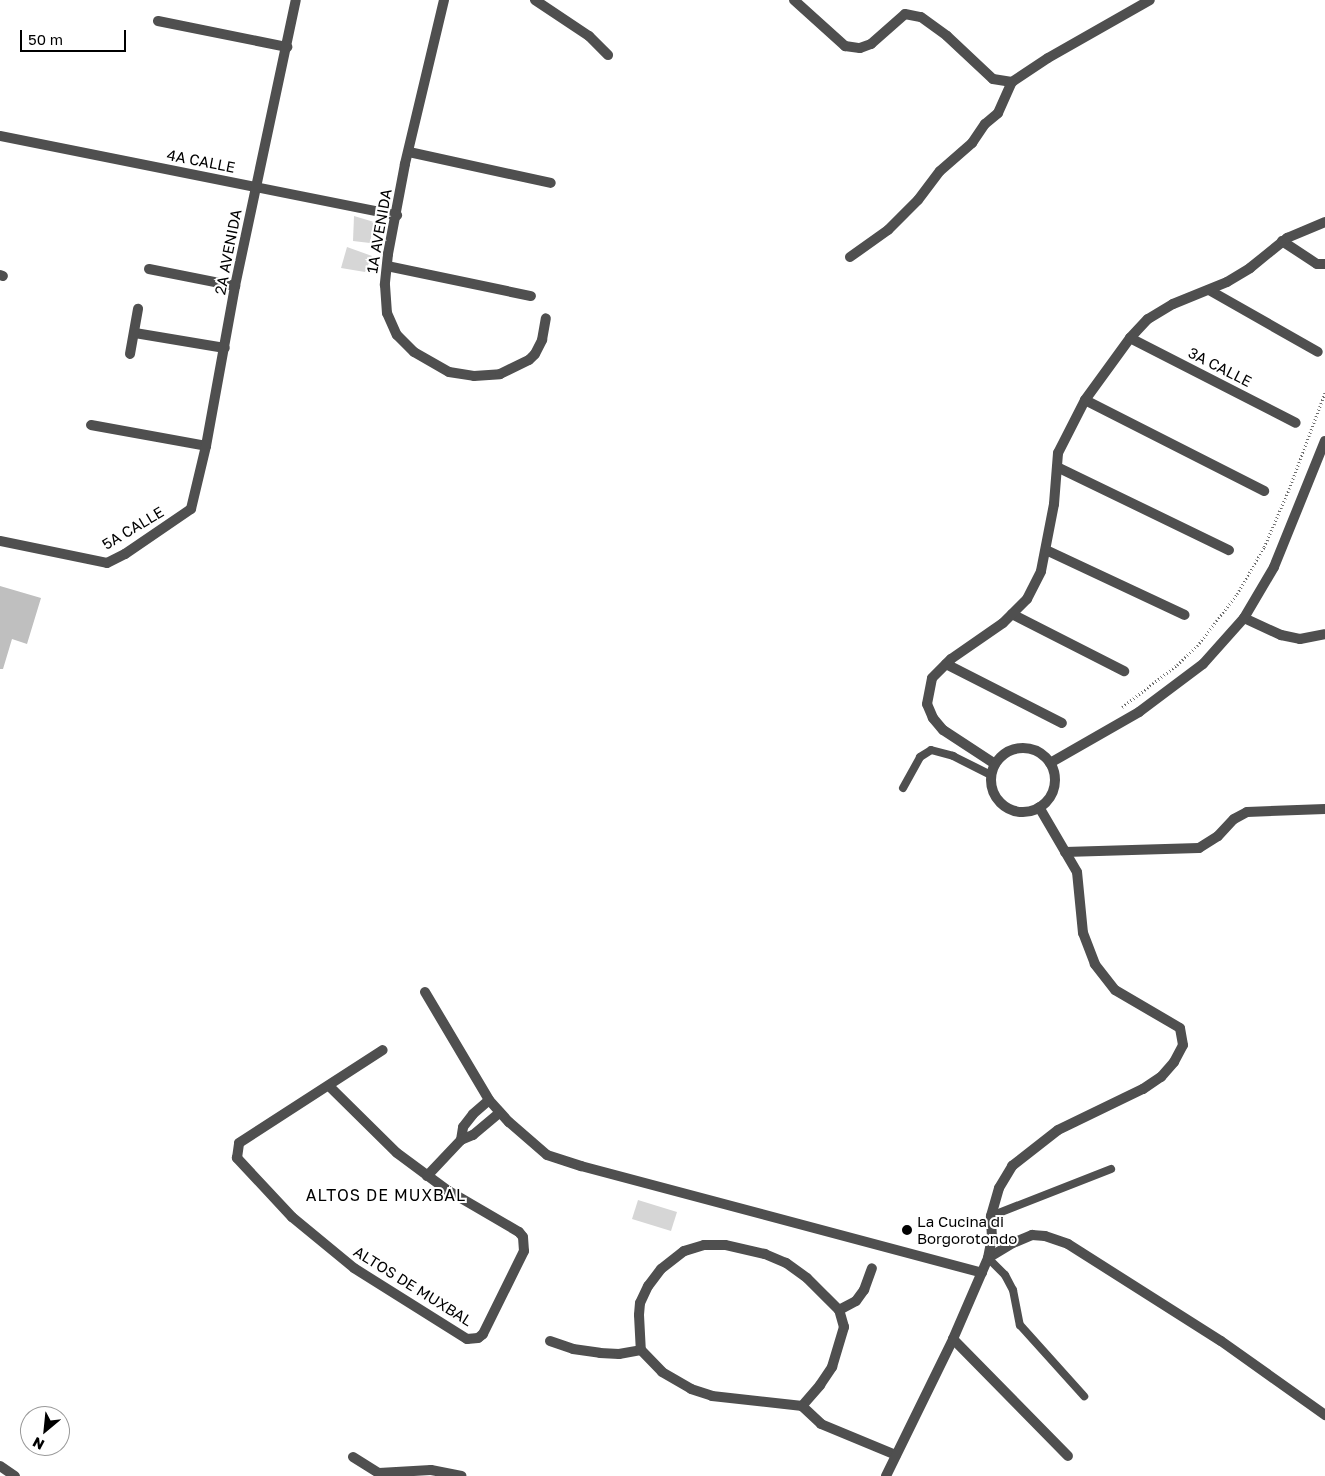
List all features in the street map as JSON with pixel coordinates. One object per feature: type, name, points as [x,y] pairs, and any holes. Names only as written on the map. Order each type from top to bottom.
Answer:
[{"type":"street","name":"2A AVENIDA","points":[[191,509],[206,446],[236,286],[296,0]]},
{"type":"street","name":"1A AVENIDA","points":[[444,0],[409,152],[387,266],[385,285],[387,313],[397,335],[414,352],[449,372],[487,376],[500,374],[522,364],[536,354],[542,340],[546,318]]},
{"type":"street","points":[[535,0],[589,36],[608,56]]},
{"type":"street","points":[[794,0],[845,46],[860,48],[871,44],[905,14],[921,17],[947,36],[993,79],[1012,82]]},
{"type":"street","points":[[850,257],[888,230],[918,200],[940,170],[972,143],[985,124],[998,112],[1012,82],[1048,58],[1150,0]]},
{"type":"street","points":[[158,21],[287,48]]},
{"type":"street","name":"4A CALLE","points":[[0,136],[397,215]]},
{"type":"street","points":[[409,152],[551,183]]},
{"type":"street","points":[[995,764],[943,730],[933,718],[927,704],[932,678],[946,664],[1003,624],[1031,592],[1041,571],[1046,550],[1054,504],[1058,453],[1085,400],[1130,338],[1148,319],[1160,310],[1238,276],[1282,241],[1325,222]]},
{"type":"street","points":[[1282,241],[1317,264],[1325,264]]},
{"type":"street","points":[[387,266],[531,296]]},
{"type":"street","points":[[150,269],[236,286]]},
{"type":"street","points":[[1209,290],[1318,352]]},
{"type":"street","points":[[130,354],[138,309]]},
{"type":"street","points":[[135,334],[225,348]]},
{"type":"street","name":"3A CALLE","points":[[1130,338],[1296,423]]},
{"type":"street","points":[[1085,400],[1264,491]]},
{"type":"street","points":[[91,425],[206,446]]},
{"type":"street","points":[[1050,763],[1085,745],[1139,712],[1203,664],[1244,618],[1274,567],[1325,441]]},
{"type":"street","points":[[1057,467],[1229,550]]},
{"type":"street","name":"5A CALLE","points":[[0,541],[107,563],[126,554],[191,509]]},
{"type":"street","points":[[1046,550],[1185,615]]},
{"type":"street","points":[[1012,614],[1124,671]]},
{"type":"street","points":[[1244,618],[1281,636],[1300,639],[1323,635],[1325,625]]},
{"type":"street","points":[[946,664],[1062,722]]},
{"type":"street","points":[[1016,748],[1029,748],[1041,754],[1050,763],[1054,775],[1054,788],[1048,799],[1039,807],[1028,811],[1016,811],[1005,806],[996,798],[992,787],[991,775],[995,764],[1004,754],[1016,748]]},
{"type":"street","points":[[886,1476],[953,1339],[982,1273],[988,1258],[992,1238],[991,1216],[999,1188],[1012,1166],[1058,1130],[1162,1077],[1174,1062],[1183,1044],[1180,1028],[1115,990],[1095,964],[1083,933],[1077,872],[1039,807]]},
{"type":"street","points":[[1065,852],[1199,848],[1218,836],[1234,818],[1247,812],[1325,809]]},
{"type":"street","points":[[425,992],[489,1100],[539,1150],[558,1160],[982,1273]]},
{"type":"street","name":"ALTOS DE MUXBAL","points":[[329,1086],[397,1153],[447,1190],[519,1232],[525,1240],[524,1251],[483,1334],[476,1339],[467,1339],[354,1268],[292,1217],[237,1158],[239,1143],[383,1050]]},
{"type":"street","points":[[461,1140],[463,1127],[473,1114],[489,1100]]},
{"type":"street","points":[[427,1176],[461,1140],[473,1135],[500,1112]]},
{"type":"street","points":[[988,1258],[1013,1243],[1032,1235],[1056,1239],[1068,1244],[1221,1342],[1325,1415]]},
{"type":"street","points":[[802,1406],[832,1367],[844,1327],[839,1310],[806,1278],[786,1263],[745,1248],[704,1246],[684,1251],[661,1269],[648,1286],[640,1303],[641,1350],[673,1380],[698,1391],[738,1401],[802,1406],[821,1424],[896,1455]]},
{"type":"street","points":[[839,1310],[856,1301],[864,1290],[872,1268]]},
{"type":"street","points":[[953,1339],[1068,1456]]},
{"type":"street","points":[[550,1341],[574,1349],[600,1354],[619,1354],[641,1350]]},
{"type":"street","points":[[353,1457],[379,1473],[431,1470],[461,1476]]},
{"type":"street","points":[[0,1466],[15,1476]]},
{"type":"lane","points":[[903,788],[920,757],[931,750],[953,756],[991,775]]},
{"type":"lane","points":[[991,1216],[1111,1169]]},
{"type":"lane","points":[[988,1258],[1005,1275],[1013,1290],[1020,1325],[1084,1396]]},
{"type":"path","points":[[1119,709],[1177,665],[1197,646],[1237,594],[1264,547],[1289,488],[1325,392]]},
{"type":"shaded area","points":[[354,216],[374,222],[370,243],[353,241]]},
{"type":"shaded area","points":[[347,247],[372,256],[365,272],[341,268]]},
{"type":"shaded area","points":[[638,1200],[677,1212],[671,1231],[632,1219]]},
{"type":"building","points":[[0,586],[41,598],[27,644],[12,639],[3,669],[0,669]]},
{"type":"place","name":"La Cucina di Borgorotondo","points":[[907,1230]]},
{"type":"district","name":"ALTOS DE MUXBAL","points":[[386,1195]]}]
